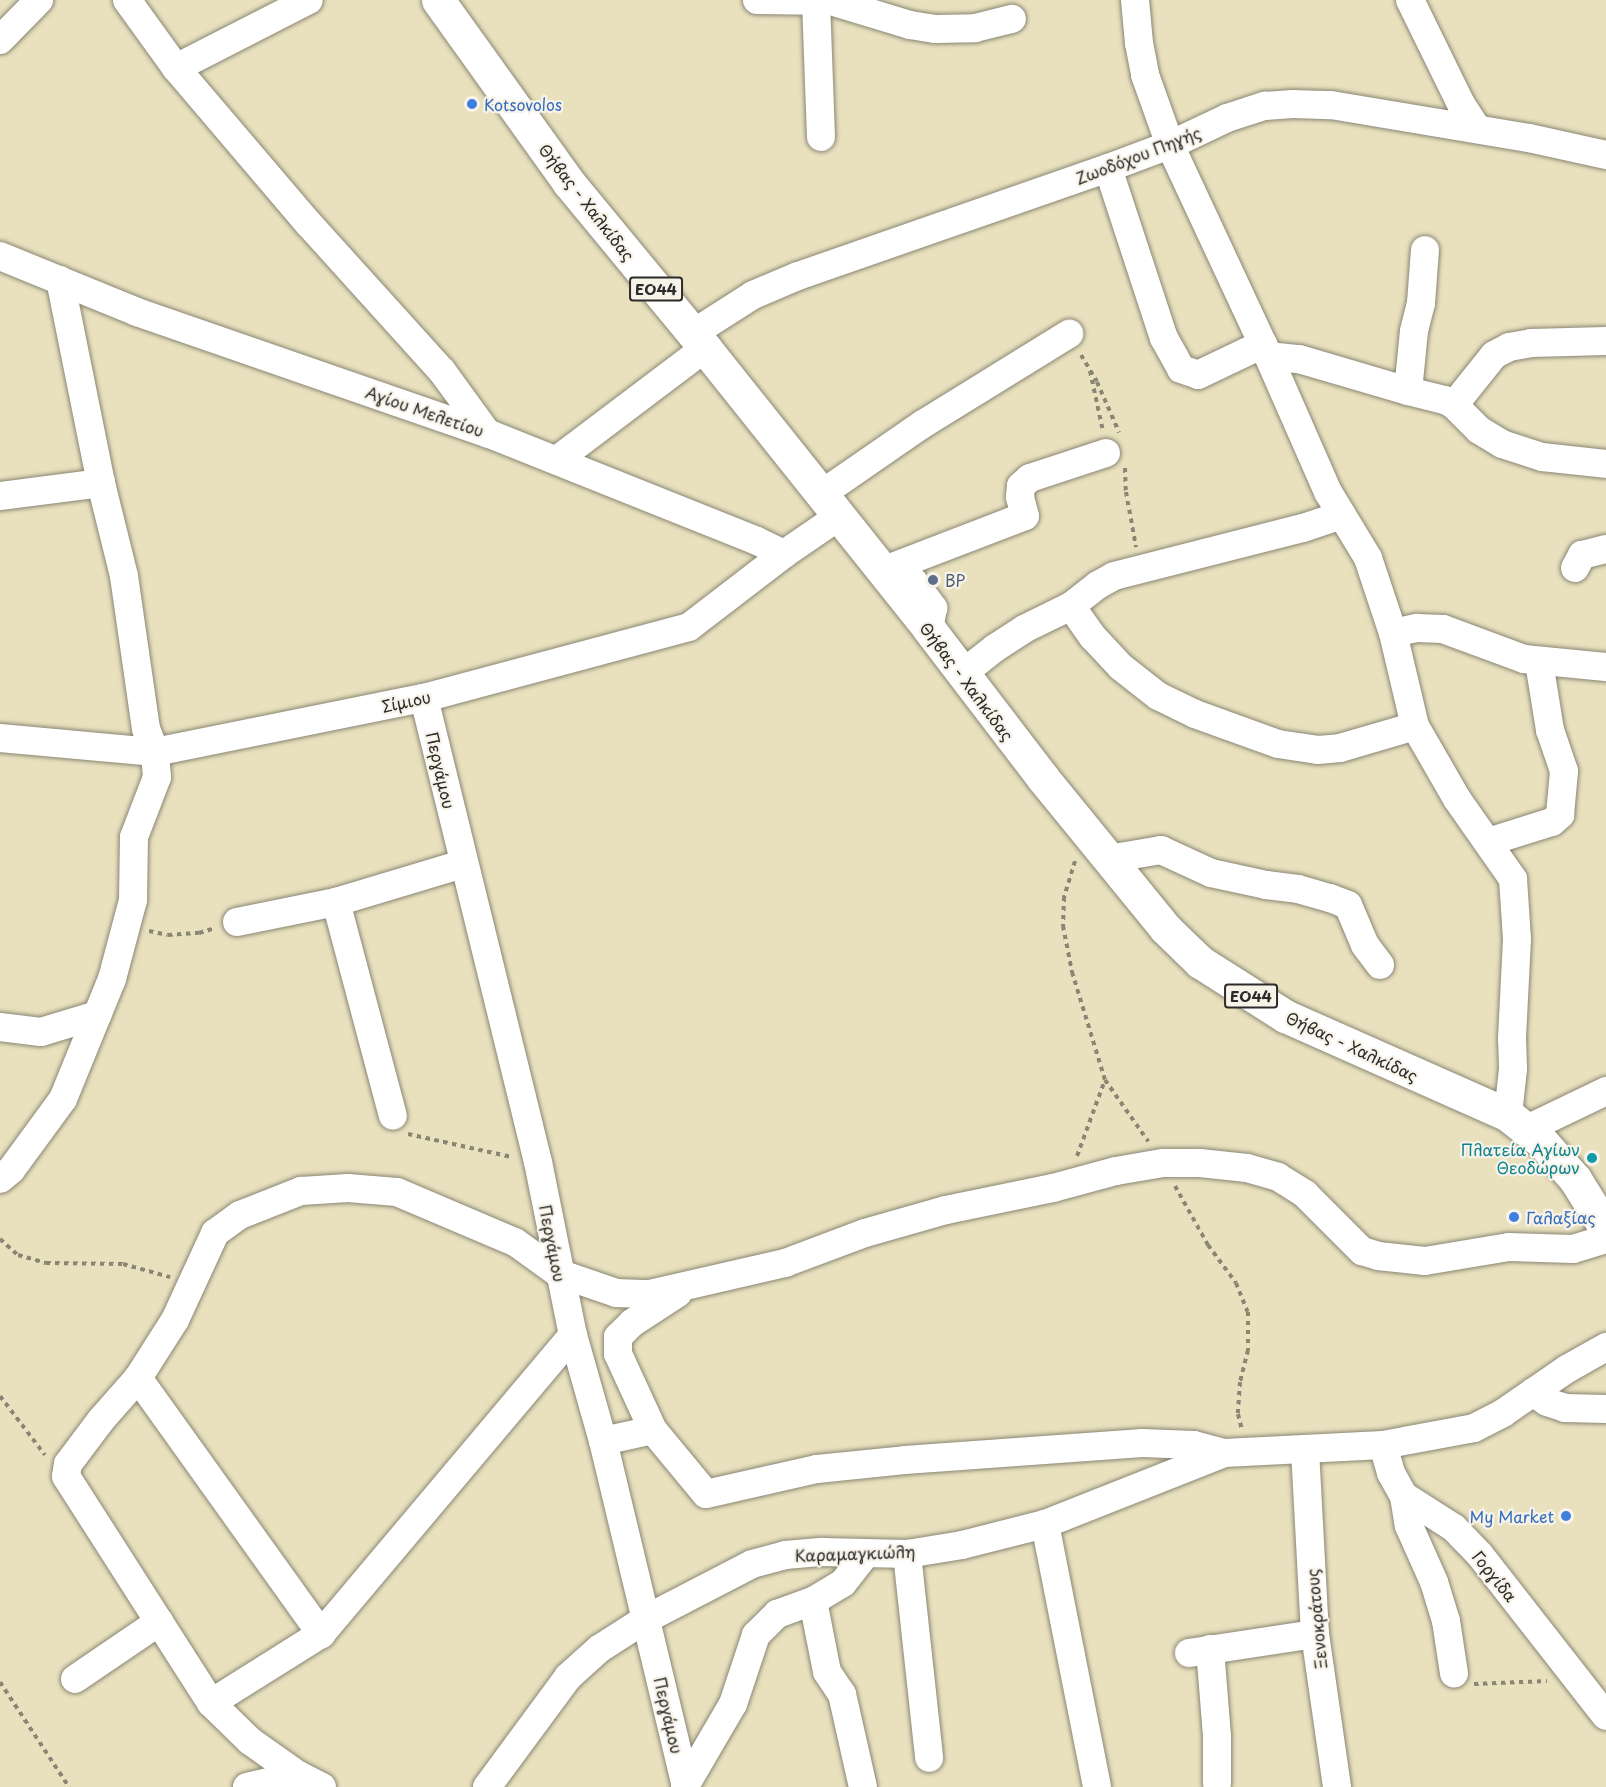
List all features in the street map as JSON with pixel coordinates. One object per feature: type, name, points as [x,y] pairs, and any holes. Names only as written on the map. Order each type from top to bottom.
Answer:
[{"type":"main road","name":"Θήβας - Χαλκίδας","points":[[438,0],[569,183],[929,629],[1108,859],[1165,928],[1200,962],[1285,1016],[1518,1122],[1542,1142],[1575,1179],[1606,1229]]},
{"type":"street","points":[[0,40],[39,0]]},
{"type":"street","points":[[127,0],[176,68],[309,224],[442,371],[487,433]]},
{"type":"street","points":[[176,68],[309,0]]},
{"type":"street","points":[[757,0],[831,1],[910,26],[936,29],[975,28],[1012,19]]},
{"type":"street","points":[[1135,0],[1145,75],[1170,145],[1266,350],[1328,492],[1368,558],[1393,633],[1415,726],[1445,781],[1513,879],[1516,901],[1512,1038],[1518,1122],[1606,1091]]},
{"type":"street","points":[[1410,0],[1461,104],[1477,129]]},
{"type":"street","points":[[816,1],[822,137]]},
{"type":"street","name":"Ζωοδόχου Πηγής","points":[[558,460],[753,295],[798,276],[1108,168],[1170,145],[1227,118],[1265,106],[1331,105],[1477,129],[1606,155]]},
{"type":"street","points":[[1108,168],[1160,328],[1181,369],[1198,375],[1266,350],[1408,392],[1445,400],[1454,405],[1479,430],[1502,444],[1542,457],[1606,464]]},
{"type":"street","points":[[1408,392],[1414,331],[1421,303],[1425,250]]},
{"type":"street","name":"Αγίου Μελετίου","points":[[0,256],[137,312],[487,433],[757,541],[784,554]]},
{"type":"street","points":[[0,1179],[11,1170],[63,1099],[112,979],[133,900],[134,837],[157,777],[155,752],[146,729],[124,576],[101,483],[60,280]]},
{"type":"street","points":[[784,554],[829,506],[922,424],[1069,334]]},
{"type":"street","points":[[1454,405],[1494,355],[1509,346],[1531,343],[1606,341]]},
{"type":"street","points":[[885,575],[1025,516],[1020,497],[1021,486],[1030,478],[1106,453]]},
{"type":"street","points":[[0,496],[101,483]]},
{"type":"street","points":[[962,674],[994,648],[1024,629],[1071,606],[1114,576],[1303,528],[1342,515]]},
{"type":"street","points":[[1575,568],[1582,555],[1606,549]]},
{"type":"street","name":"Σίμιου","points":[[0,738],[155,752],[424,698],[689,627],[784,554]]},
{"type":"street","points":[[1071,606],[1093,637],[1121,667],[1158,696],[1195,714],[1278,744],[1318,750],[1340,748],[1415,726]]},
{"type":"street","points":[[1393,633],[1418,628],[1443,629],[1539,662],[1606,667]]},
{"type":"street","points":[[1488,842],[1552,822],[1560,815],[1564,771],[1550,730],[1539,662]]},
{"type":"street","name":"Περγάμου","points":[[424,698],[538,1162],[558,1273],[603,1441],[686,1786]]},
{"type":"street","points":[[1108,859],[1161,850],[1211,873],[1266,885],[1298,889],[1348,905],[1365,945],[1380,965]]},
{"type":"street","points":[[237,922],[336,902],[463,864]]},
{"type":"street","points":[[336,902],[393,1116]]},
{"type":"street","points":[[0,1027],[41,1032],[97,1015]]},
{"type":"street","points":[[310,1781],[250,1741],[211,1703],[70,1486],[66,1476],[68,1464],[101,1420],[138,1378],[175,1320],[215,1233],[240,1215],[301,1191],[348,1188],[397,1192],[515,1242],[558,1273],[616,1293],[650,1294],[785,1263],[865,1233],[946,1210],[1062,1186],[1116,1171],[1163,1163],[1200,1163],[1247,1168],[1278,1177],[1305,1194],[1362,1251],[1378,1256],[1425,1261],[1509,1247],[1573,1248],[1606,1239]]},
{"type":"street","points":[[687,1287],[632,1323],[618,1337],[618,1354],[653,1430],[706,1494],[817,1469],[905,1460],[1142,1443],[1194,1445],[1224,1453],[1383,1444],[1474,1428],[1606,1347]]},
{"type":"street","points":[[211,1703],[321,1634],[573,1335]]},
{"type":"street","points":[[138,1378],[321,1634]]},
{"type":"street","points":[[1533,1392],[1547,1402],[1565,1408],[1606,1409]]},
{"type":"street","points":[[603,1441],[653,1430]]},
{"type":"street","name":"Γοργίδα","points":[[1383,1444],[1391,1473],[1404,1496],[1454,1528],[1480,1555],[1606,1716]]},
{"type":"street","name":"Ξενοκράτους","points":[[1305,1450],[1316,1634],[1337,1787]]},
{"type":"street","name":"Καραμαγκιώλη","points":[[487,1787],[568,1677],[599,1649],[646,1619],[752,1564],[795,1554],[823,1552],[907,1554],[962,1545],[1045,1524],[1224,1453]]},
{"type":"street","points":[[1404,1496],[1408,1526],[1434,1582],[1443,1611],[1454,1673]]},
{"type":"street","points":[[1045,1524],[1097,1787]]},
{"type":"street","points":[[686,1786],[733,1704],[756,1635],[777,1614],[813,1601],[843,1583],[866,1554]]},
{"type":"street","points":[[907,1554],[929,1758]]},
{"type":"street","points":[[813,1601],[827,1672],[843,1694],[863,1787]]},
{"type":"street","points":[[75,1678],[159,1622]]},
{"type":"street","points":[[1217,1783],[1217,1736],[1200,1651],[1316,1634]]},
{"type":"street","points":[[247,1787],[310,1781]]},
{"type":"path","points":[[1089,368],[1106,453]]},
{"type":"path","points":[[127,927],[168,935],[199,933],[237,922]]},
{"type":"path","points":[[1062,1186],[1077,1156],[1105,1080]]},
{"type":"path","points":[[393,1116],[405,1133],[422,1139],[538,1162]]},
{"type":"path","points":[[0,1239],[18,1255],[45,1263],[123,1264],[158,1275],[193,1280]]},
{"type":"path","points":[[0,1396],[70,1486]]},
{"type":"path","points":[[1454,1673],[1460,1682],[1477,1685],[1578,1681]]},
{"type":"path","points":[[0,1682],[69,1787]]},
{"type":"place","name":"Kotsovolos","points":[[472,104]]},
{"type":"place","name":"BP","points":[[933,580]]},
{"type":"place","name":"Πλατεία Αγίων Θεοδώρων","points":[[1592,1158]]},
{"type":"place","name":"Γαλαξίας","points":[[1514,1217]]},
{"type":"place","name":"My Market","points":[[1566,1516]]}]
